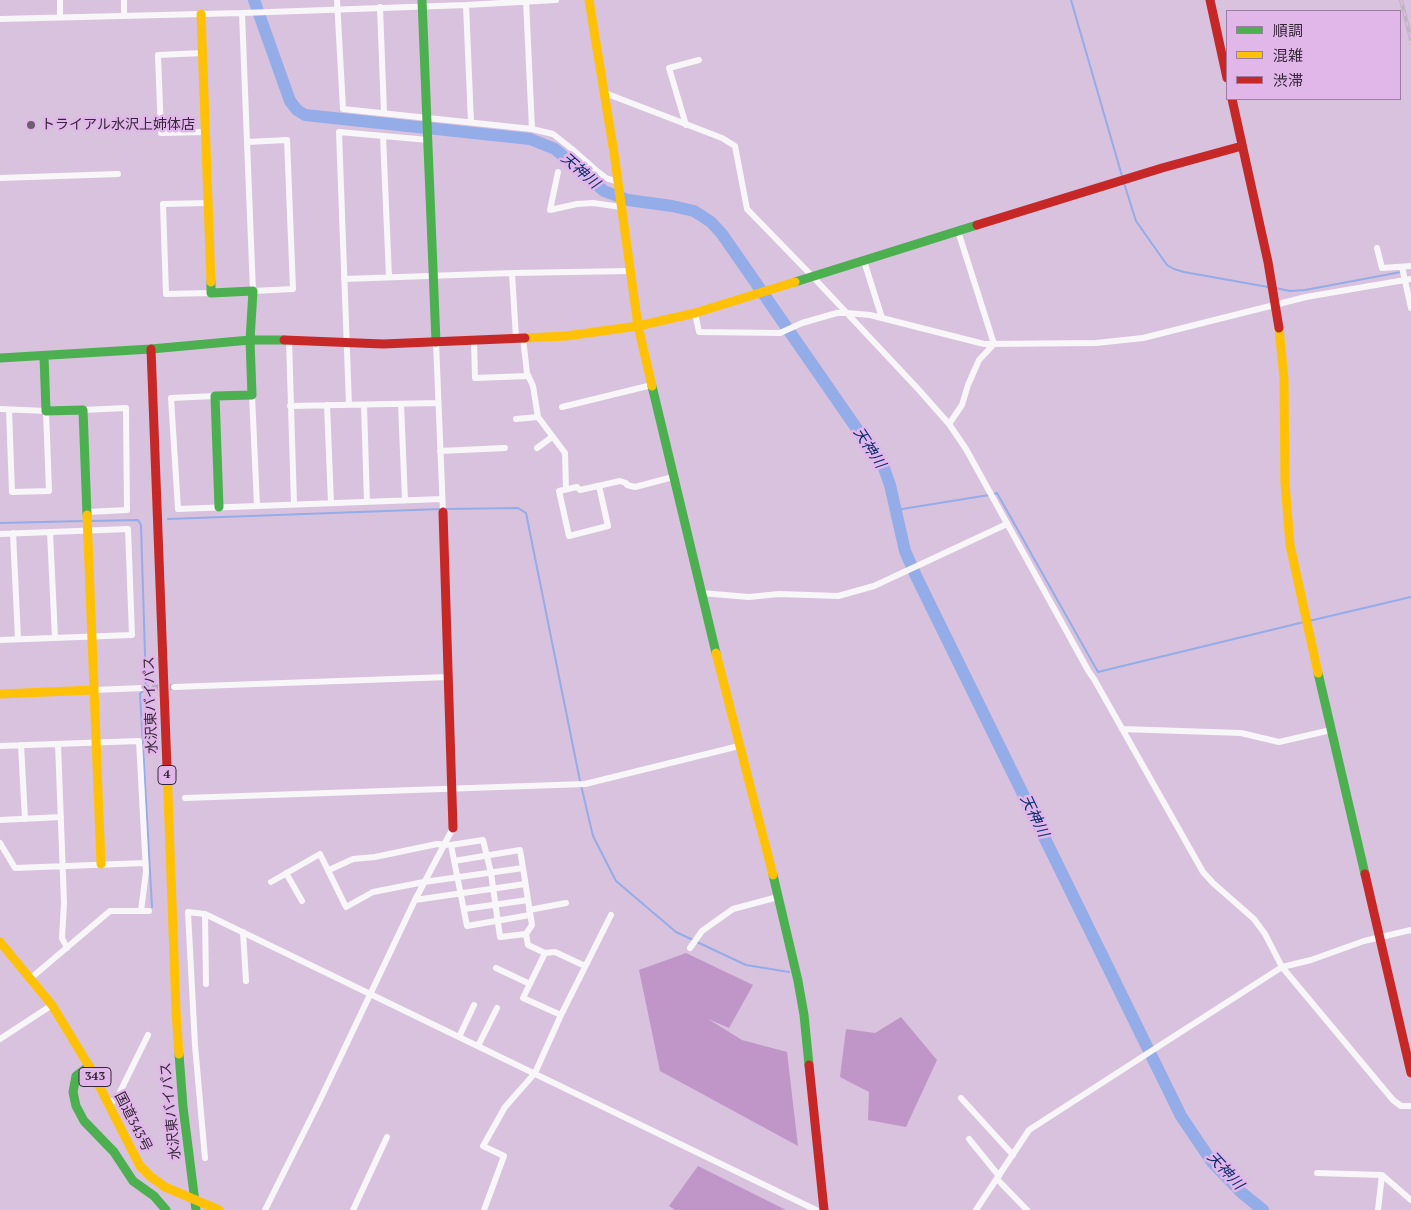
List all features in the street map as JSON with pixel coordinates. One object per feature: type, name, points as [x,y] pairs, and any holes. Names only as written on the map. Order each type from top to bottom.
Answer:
[{"type":"main road","points":[[589,0],[605,93],[638,326],[701,593],[793,956],[804,1015],[824,1210]]},
{"type":"main road","points":[[1210,0],[1226,73]]},
{"type":"main road","points":[[422,3],[436,342]]},
{"type":"main road","points":[[201,14],[211,292],[253,291],[250,340],[252,395],[215,396],[219,507]]},
{"type":"main road","points":[[1232,100],[1276,304],[1284,379],[1285,483],[1290,545],[1411,1073]]},
{"type":"main road","points":[[0,358],[151,349],[250,340],[346,343],[436,342],[566,336],[638,326],[695,313],[1162,168],[1242,146]]},
{"type":"main road","name":"水沢東バイパス","points":[[151,349],[176,1012],[183,1107],[195,1206]]},
{"type":"main road","points":[[44,356],[46,411],[83,410],[101,864]]},
{"type":"main road","points":[[442,510],[453,828]]},
{"type":"main road","points":[[0,694],[94,690]]},
{"type":"main road","name":"国道343号","points":[[0,942],[32,978],[52,1006],[89,1066],[132,1154],[140,1166],[151,1177],[195,1206],[219,1210]]},
{"type":"main road","points":[[89,1066],[76,1076],[73,1092],[76,1106],[84,1121],[114,1152],[133,1181],[154,1196],[166,1210]]},
{"type":"street","points":[[60,0],[60,17]]},
{"type":"street","points":[[124,0],[124,15]]},
{"type":"street","points":[[337,0],[343,109],[532,129],[553,134],[606,178],[618,182]]},
{"type":"street","points":[[0,19],[242,13],[380,7],[422,3],[466,5],[556,0]]},
{"type":"street","points":[[526,1],[532,129]]},
{"type":"street","points":[[466,5],[471,122]]},
{"type":"street","points":[[380,7],[384,113]]},
{"type":"street","points":[[242,13],[247,142],[253,291],[293,289],[287,140],[247,142]]},
{"type":"street","points":[[203,53],[158,55],[158,64],[161,133],[206,132]]},
{"type":"street","points":[[686,124],[669,68],[699,60]]},
{"type":"street","points":[[605,93],[722,138],[735,146],[747,209],[847,313],[949,424],[966,449],[1089,672],[1203,872],[1254,920],[1265,934],[1282,967],[1393,1100],[1401,1106],[1411,1106]]},
{"type":"street","points":[[349,405],[339,132],[428,140]]},
{"type":"street","points":[[383,136],[389,277]]},
{"type":"street","points":[[558,172],[550,210],[577,204],[621,207]]},
{"type":"street","points":[[0,178],[118,174]]},
{"type":"street","points":[[208,203],[163,204],[166,294],[211,292]]},
{"type":"street","points":[[958,231],[994,344]]},
{"type":"street","points":[[1377,248],[1382,268],[1405,275]]},
{"type":"street","points":[[864,261],[882,318]]},
{"type":"street","points":[[695,313],[699,332],[780,333],[802,323],[836,313],[847,313],[882,318],[954,337],[994,344],[1125,341],[1405,275],[1411,266]]},
{"type":"street","points":[[344,279],[630,271]]},
{"type":"street","points":[[512,273],[519,338],[528,376],[533,386],[538,417],[565,453],[566,489]]},
{"type":"street","points":[[1405,275],[1411,308]]},
{"type":"street","points":[[289,340],[294,504]]},
{"type":"street","points":[[474,340],[476,378],[528,376]]},
{"type":"street","points":[[436,342],[442,510]]},
{"type":"street","points":[[949,424],[962,405],[979,360],[994,344]]},
{"type":"street","points":[[562,407],[652,385]]},
{"type":"street","points":[[252,395],[257,506]]},
{"type":"street","points":[[215,396],[171,398],[178,509],[442,499]]},
{"type":"street","points":[[290,406],[438,403]]},
{"type":"street","points":[[401,404],[405,500]]},
{"type":"street","points":[[327,405],[331,503]]},
{"type":"street","points":[[364,405],[367,502]]},
{"type":"street","points":[[83,410],[126,408],[127,510],[87,512]]},
{"type":"street","points":[[0,409],[46,411],[49,491],[12,492],[9,410]]},
{"type":"street","points":[[516,419],[538,417]]},
{"type":"street","points":[[538,448],[552,437]]},
{"type":"street","points":[[440,451],[504,448]]},
{"type":"street","points":[[599,486],[608,526],[569,536],[559,491],[577,486],[580,490],[620,481],[626,483],[627,486],[635,487],[673,477]]},
{"type":"street","points":[[701,593],[748,597],[779,594],[838,596],[874,586],[1007,524]]},
{"type":"street","points":[[0,534],[128,529],[132,635],[0,640]]},
{"type":"street","points":[[50,532],[55,638]]},
{"type":"street","points":[[14,533],[18,640]]},
{"type":"street","points":[[174,687],[448,677]]},
{"type":"street","points":[[94,690],[143,688]]},
{"type":"street","points":[[1122,729],[1241,733],[1279,742],[1331,730]]},
{"type":"street","points":[[0,746],[139,741],[146,872],[140,911]]},
{"type":"street","points":[[58,744],[64,903],[62,938],[67,948]]},
{"type":"street","points":[[22,745],[25,819]]},
{"type":"street","points":[[185,798],[585,784],[739,746]]},
{"type":"street","points":[[0,820],[61,817]]},
{"type":"street","points":[[266,1210],[415,900],[424,882],[448,845],[453,828]]},
{"type":"street","points":[[329,870],[353,859],[375,857],[437,844],[448,845],[483,840],[491,873],[500,937],[526,934]]},
{"type":"street","points":[[0,843],[15,868],[145,863]]},
{"type":"street","points":[[448,845],[459,878],[467,926],[566,903]]},
{"type":"street","points":[[454,860],[520,850],[532,925],[526,934],[528,945],[545,953],[555,952],[585,966]]},
{"type":"street","points":[[271,882],[320,854],[346,907],[373,892],[424,882],[523,868]]},
{"type":"street","points":[[286,874],[302,901]]},
{"type":"street","points":[[415,900],[525,884]]},
{"type":"street","points":[[690,948],[702,931],[733,909],[778,897]]},
{"type":"street","points":[[464,909],[528,900]]},
{"type":"street","points":[[32,978],[110,911],[150,911]]},
{"type":"street","points":[[205,1158],[194,1045],[188,912],[205,914],[243,932],[816,1210]]},
{"type":"street","points":[[205,914],[206,984]]},
{"type":"street","points":[[484,1210],[504,1156],[483,1146],[505,1107],[535,1073],[561,1015],[611,914]]},
{"type":"street","points":[[976,1210],[1028,1130],[1282,967],[1311,960],[1379,937],[1411,930]]},
{"type":"street","points":[[243,932],[246,981]]},
{"type":"street","points":[[545,953],[523,998],[561,1015]]},
{"type":"street","points":[[496,968],[530,984]]},
{"type":"street","points":[[459,1037],[474,1005]]},
{"type":"street","points":[[0,1039],[52,1006]]},
{"type":"street","points":[[478,1046],[496,1008]]},
{"type":"street","points":[[108,1102],[116,1100],[148,1035]]},
{"type":"street","points":[[961,1098],[1013,1155]]},
{"type":"street","points":[[353,1210],[387,1137]]},
{"type":"street","points":[[969,1139],[998,1177],[1027,1210]]},
{"type":"street","points":[[1317,1173],[1382,1175],[1411,1200]]},
{"type":"street","points":[[1378,1210],[1382,1175]]},
{"type":"shaded area","points":[[686,953],[753,985],[729,1028],[708,1019],[742,1040],[787,1052],[798,1146],[660,1071],[639,970]]},
{"type":"shaded area","points":[[901,1017],[937,1060],[906,1127],[868,1120],[869,1092],[840,1077],[846,1029],[875,1033]]},
{"type":"shaded area","points":[[698,1166],[786,1210],[675,1210],[669,1206]]},
{"type":"waterway","name":"天神川","points":[[254,0],[290,101],[297,110],[305,115],[530,139],[555,149],[604,191],[628,200],[694,211],[711,222],[722,234],[884,468],[890,485],[905,551],[916,576],[1181,1116],[1212,1162],[1242,1193],[1263,1210]]},
{"type":"waterway","points":[[1071,0],[1122,176]]},
{"type":"waterway","points":[[1124,183],[1136,221],[1167,265],[1184,272],[1268,287]]},
{"type":"waterway","points":[[1275,288],[1290,291],[1305,290],[1401,272]]},
{"type":"waterway","points":[[994,494],[997,493],[1098,672],[1304,622]]},
{"type":"waterway","points":[[896,510],[989,495]]},
{"type":"waterway","points":[[446,509],[518,508],[526,513],[580,781],[593,836],[616,881],[676,932],[693,940]]},
{"type":"waterway","points":[[168,519],[441,509]]},
{"type":"waterway","points":[[91,521],[138,520],[141,525],[146,687],[140,694],[152,907]]},
{"type":"waterway","points":[[0,523],[84,521]]},
{"type":"waterway","points":[[1309,621],[1411,597]]},
{"type":"waterway","points":[[697,942],[746,965],[789,972]]},
{"type":"tunnel","points":[[143,688],[174,687]]},
{"type":"railway","points":[[1401,0],[1411,39]]},
{"type":"traffic: fast","points":[[422,0],[436,342]]},
{"type":"traffic: fast","points":[[795,282],[977,225]]},
{"type":"traffic: fast","points":[[211,282],[211,293],[253,291],[250,340],[252,395],[215,396],[219,507]]},
{"type":"traffic: fast","points":[[0,358],[151,349],[250,340],[284,340]]},
{"type":"traffic: fast","points":[[44,356],[46,411],[83,410],[87,515]]},
{"type":"traffic: fast","points":[[652,386],[716,653]]},
{"type":"traffic: fast","points":[[1318,673],[1365,874]]},
{"type":"traffic: fast","points":[[773,875],[798,981],[804,1015],[809,1065]]},
{"type":"traffic: fast","points":[[179,1054],[183,1107],[196,1210]]},
{"type":"traffic: fast","points":[[89,1066],[76,1076],[73,1092],[76,1106],[84,1121],[114,1152],[133,1181],[154,1196],[166,1210]]},
{"type":"traffic: slow","points":[[589,0],[614,153],[638,326],[652,386]]},
{"type":"traffic: slow","points":[[201,14],[211,282]]},
{"type":"traffic: slow","points":[[525,338],[566,336],[638,326],[695,313],[795,282]]},
{"type":"traffic: slow","points":[[1279,328],[1284,379],[1285,483],[1290,545],[1318,673]]},
{"type":"traffic: slow","points":[[87,515],[101,864]]},
{"type":"traffic: slow","points":[[716,653],[773,875]]},
{"type":"traffic: slow","points":[[0,694],[94,690]]},
{"type":"traffic: slow","points":[[167,768],[179,1054]]},
{"type":"traffic: slow","points":[[0,942],[52,1005],[89,1066],[140,1166],[165,1187],[219,1210]]},
{"type":"traffic: jam","points":[[1210,0],[1226,73]]},
{"type":"traffic: jam","points":[[1232,100],[1268,262],[1279,328]]},
{"type":"traffic: jam","points":[[977,225],[1162,168],[1242,146]]},
{"type":"traffic: jam","points":[[284,340],[383,344],[525,338]]},
{"type":"traffic: jam","points":[[151,349],[167,768]]},
{"type":"traffic: jam","points":[[443,512],[453,828]]},
{"type":"traffic: jam","points":[[1365,874],[1411,1073]]},
{"type":"traffic: jam","points":[[809,1065],[824,1210]]},
{"type":"place","name":"トライアル水沢上姉体店","points":[[31,125]]}]
